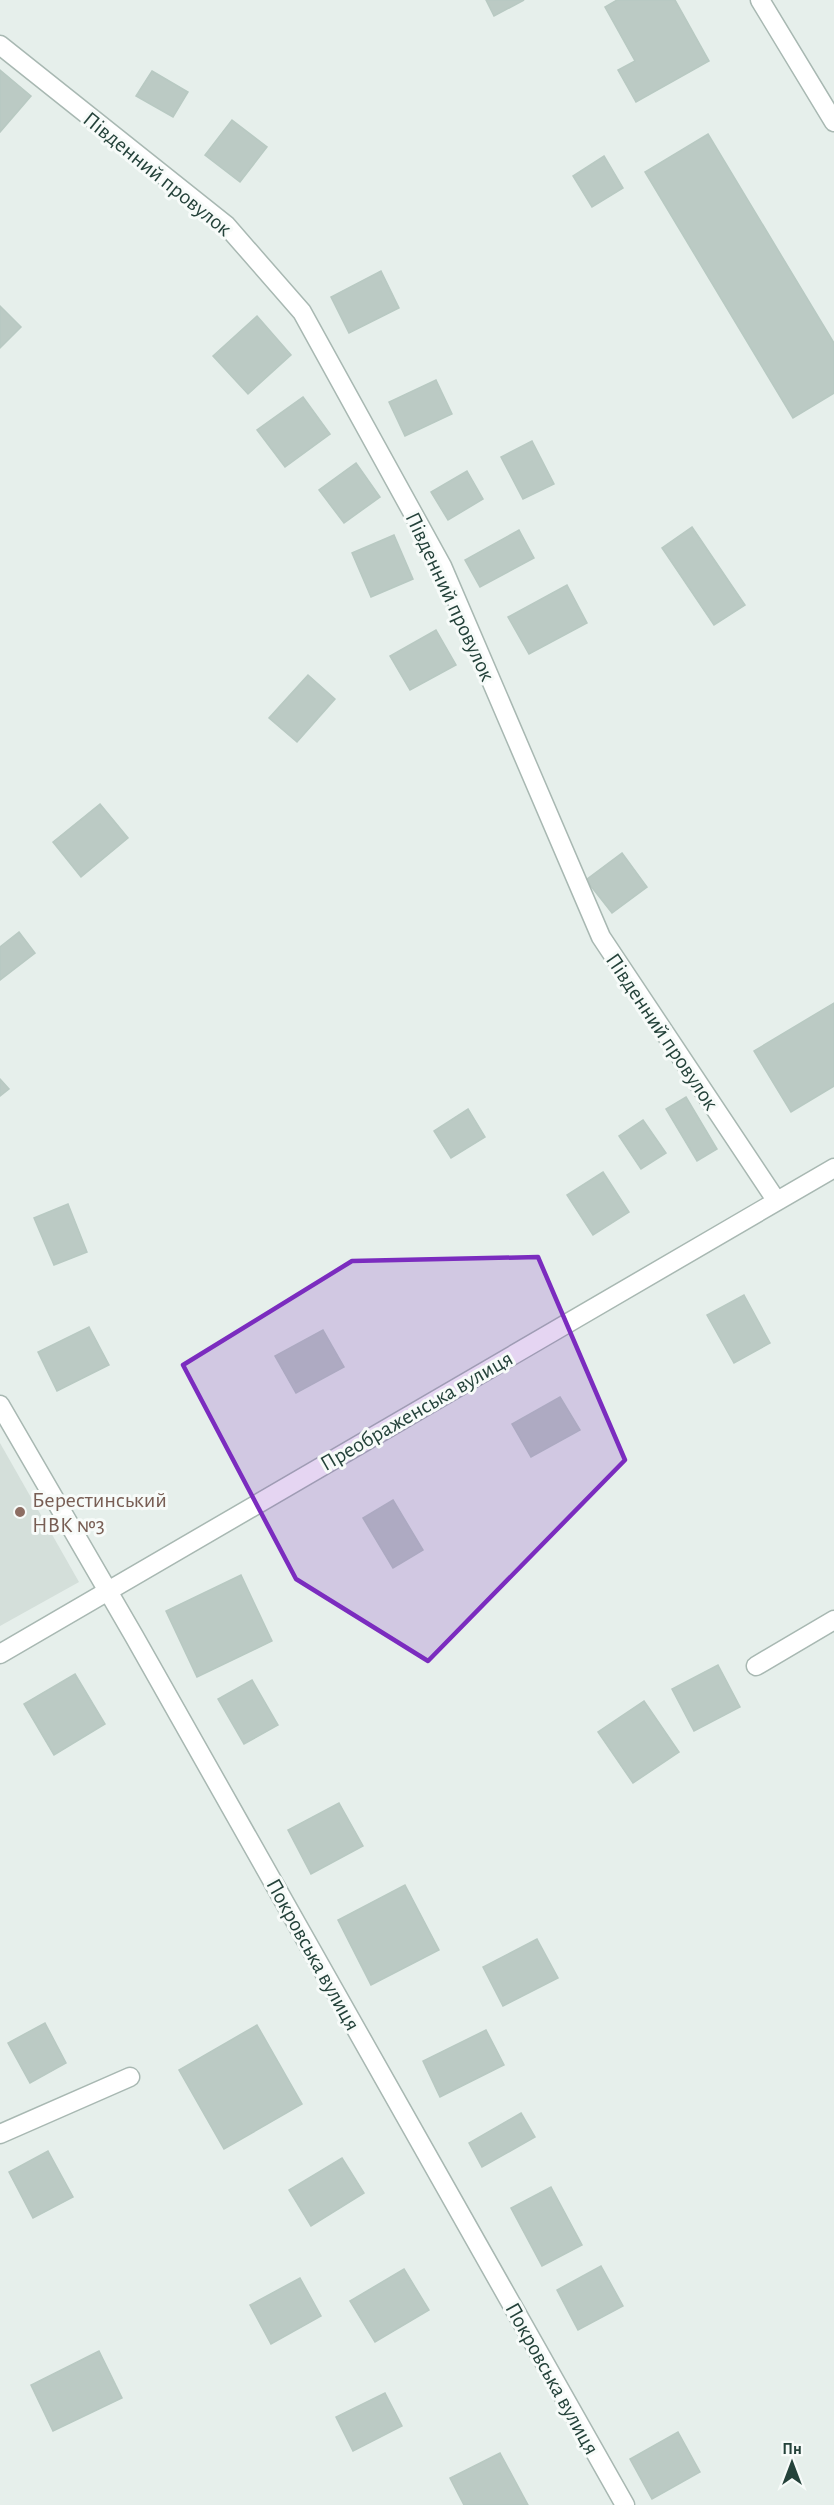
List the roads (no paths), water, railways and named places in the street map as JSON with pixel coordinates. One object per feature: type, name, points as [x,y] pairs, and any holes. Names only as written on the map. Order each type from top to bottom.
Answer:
[{"type":"street","points":[[760,0],[834,122]]},
{"type":"street","name":"Південний провулок","points":[[0,45],[226,225],[302,312],[442,566],[601,937],[776,1200]]},
{"type":"street","name":"Преображенська вулиця","points":[[0,1654],[834,1168]]},
{"type":"street","name":"Покровська вулиця","points":[[0,1405],[108,1590],[625,2505]]},
{"type":"street","points":[[756,1666],[834,1620]]},
{"type":"street","points":[[0,2134],[130,2077]]},
{"type":"place","name":"Берестинський НВК №3","points":[[20,1512]]}]
